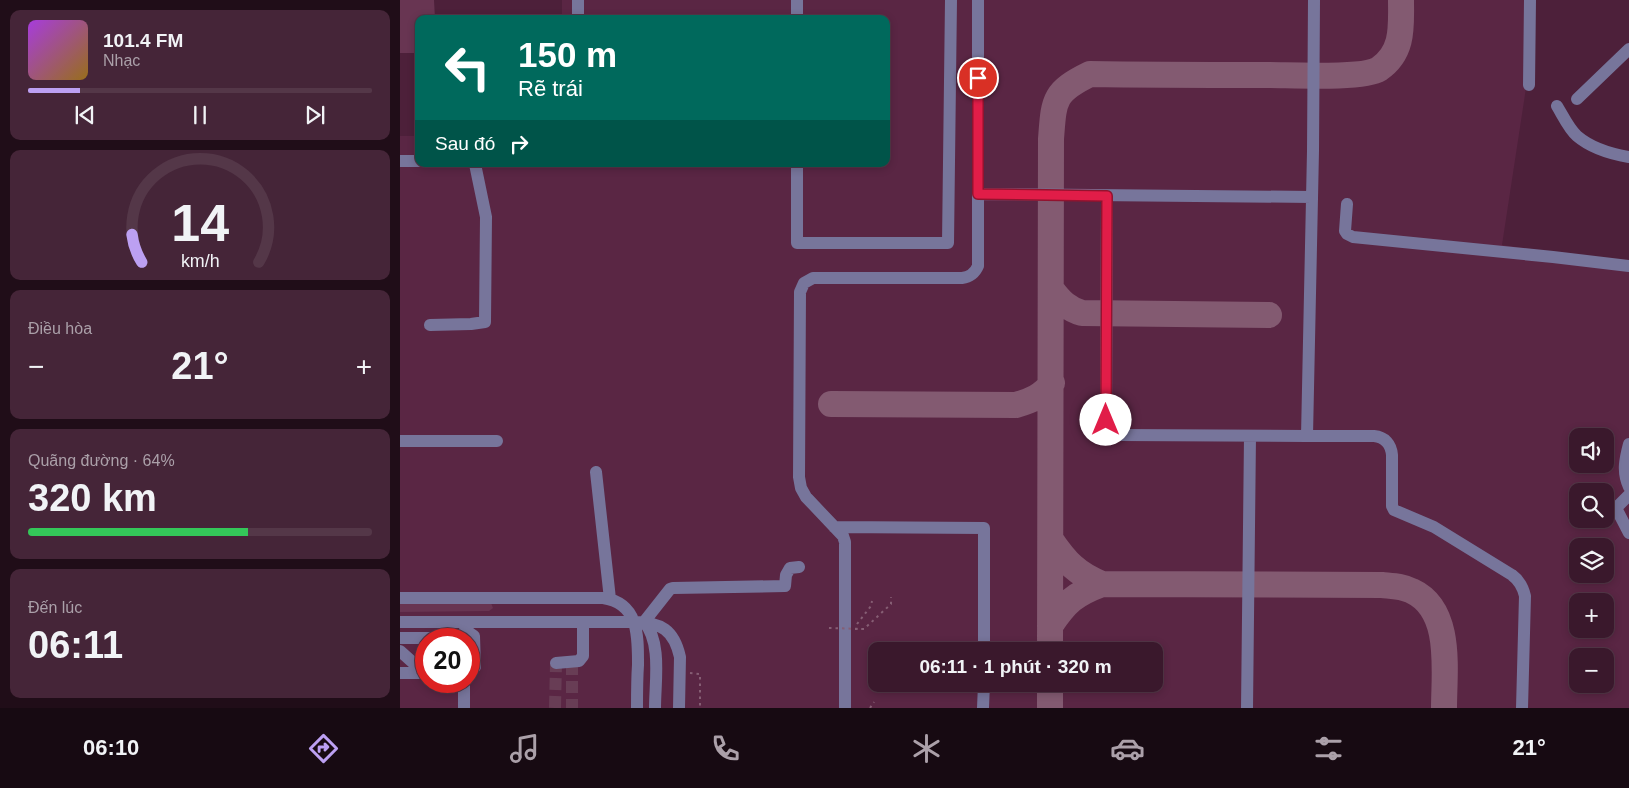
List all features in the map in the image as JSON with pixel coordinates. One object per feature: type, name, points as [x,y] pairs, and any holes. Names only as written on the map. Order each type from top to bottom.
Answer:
[{"type":"street","points":[[578,0],[578,15]]},
{"type":"street","points":[[797,0],[797,15]]},
{"type":"street","points":[[797,167],[797,243],[948,243],[951,0]]},
{"type":"street","points":[[845,708],[845,542],[843,536],[806,497],[801,488],[799,477],[800,297],[802,287],[807,280],[819,278],[962,278],[970,276],[978,266],[978,0]]},
{"type":"street","points":[[1307,436],[1314,0]]},
{"type":"street","points":[[1529,85],[1530,0]]},
{"type":"street","points":[[1577,99],[1629,49]]},
{"type":"street","points":[[1557,106],[1576,135],[1590,144],[1615,154],[1629,157]]},
{"type":"street","points":[[400,161],[415,161]]},
{"type":"street","points":[[430,325],[485,322],[486,217],[476,167]]},
{"type":"street","points":[[978,194],[1312,197]]},
{"type":"street","points":[[1107,196],[1106,420],[1108,429],[1117,435],[1374,436],[1386,440],[1391,447],[1392,455],[1392,506],[1394,510],[1434,527],[1512,575],[1523,588],[1525,596],[1522,708]]},
{"type":"street","points":[[1347,204],[1345,231],[1349,236],[1629,266]]},
{"type":"street","points":[[1246,708],[1250,436]]},
{"type":"street","points":[[400,441],[497,441]]},
{"type":"street","points":[[1629,444],[1624,478],[1629,487]]},
{"type":"street","points":[[596,472],[610,599]]},
{"type":"street","points":[[1629,495],[1616,508],[1629,533]]},
{"type":"street","points":[[834,527],[984,528],[984,642]]},
{"type":"street","points":[[637,708],[639,622],[668,592],[673,588],[785,586],[787,571],[790,568],[798,567]]},
{"type":"street","points":[[400,598],[610,599],[618,602],[653,636],[656,647],[655,708]]},
{"type":"street","points":[[400,622],[639,622],[660,626],[676,642],[680,657],[680,708]]},
{"type":"street","points":[[453,622],[462,628]]},
{"type":"street","points":[[556,663],[579,662],[583,656],[583,622]]},
{"type":"street","points":[[400,638],[415,638]]},
{"type":"street","points":[[400,651],[415,664]]},
{"type":"street","points":[[400,673],[415,672]]},
{"type":"street","points":[[984,692],[984,708]]},
{"type":"street","points":[[464,693],[464,708]]},
{"type":"path","points":[[829,628],[864,629],[891,604],[891,597]]},
{"type":"path","points":[[853,628],[872,606],[872,601]]},
{"type":"path","points":[[700,674],[700,708]]},
{"type":"path","points":[[870,708],[874,702]]},
{"type":"shaded area","points":[[400,0],[434,0],[435,15],[415,15],[415,53],[400,53]]},
{"type":"shaded area","points":[[562,0],[1527,0],[1526,88],[1502,245],[1629,262],[1629,708],[400,708],[400,136],[415,136],[415,167],[890,167],[890,15],[562,15]]},
{"type":"shaded area","points":[[400,603],[491,603],[493,608],[489,611],[400,612]]},
{"type":"taxiway","points":[[1050,642],[1051,139],[1053,115],[1058,99],[1069,86],[1090,74],[1326,76],[1371,72],[1379,69],[1387,62],[1397,47],[1401,29],[1401,0]]},
{"type":"taxiway","points":[[1052,290],[1065,304],[1082,313],[1269,315]]},
{"type":"taxiway","points":[[831,404],[1016,405],[1036,397],[1052,383]]},
{"type":"taxiway","points":[[1051,540],[1073,566],[1086,576],[1102,584]]},
{"type":"taxiway","points":[[1050,626],[1066,605],[1078,595],[1102,584],[1382,585],[1401,587],[1409,589],[1425,600],[1434,612],[1440,627],[1445,660],[1444,708]]},
{"type":"taxiway","points":[[1050,692],[1050,708]]},
{"type":"tunnel","points":[[555,708],[556,663]]},
{"type":"tunnel","points":[[572,663],[572,708]]},
{"type":"route","points":[[978,78],[978,194],[1107,196],[1106,420]]}]
